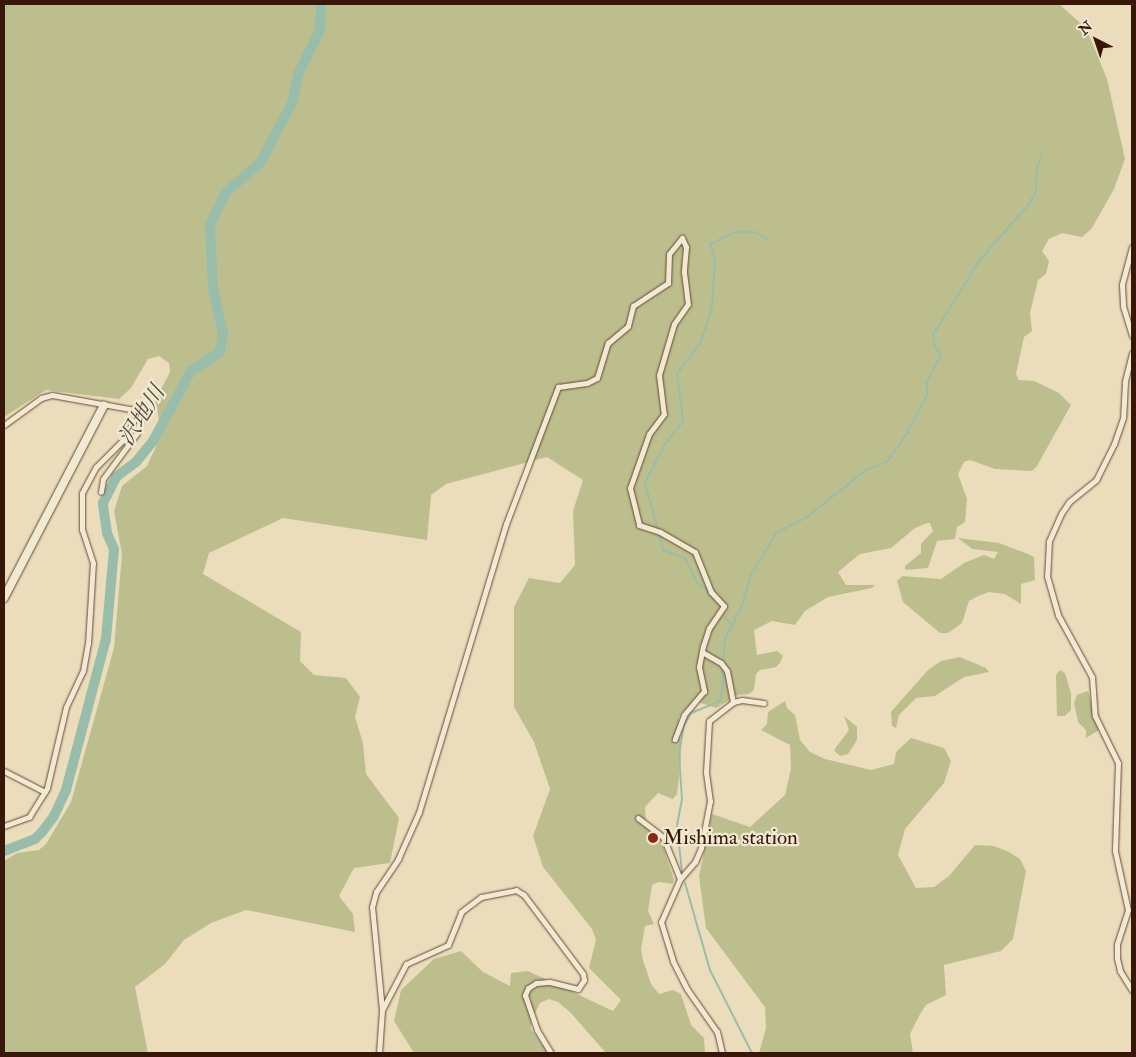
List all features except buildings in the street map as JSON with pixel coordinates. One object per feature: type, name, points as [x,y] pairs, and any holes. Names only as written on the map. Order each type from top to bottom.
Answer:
[{"type":"street","points":[[378,1053],[382,1010],[372,927],[376,892],[398,859],[415,823],[506,524],[558,387],[587,383],[597,378],[608,343],[626,328],[633,306],[668,283],[667,261],[682,238],[686,247],[684,272],[688,304],[674,324],[659,375],[664,414],[649,434],[633,474],[630,496],[639,525],[660,532],[697,555],[711,592],[724,606],[709,628],[702,652],[699,667],[704,691],[684,715],[675,739]]},
{"type":"street","points":[[1132,247],[1122,284],[1123,306],[1132,336]]},
{"type":"street","points":[[1132,352],[1125,382],[1123,418],[1114,444],[1096,480],[1070,502],[1061,514],[1049,541],[1047,576],[1058,615],[1092,677],[1095,716],[1118,763],[1115,851],[1128,910],[1117,944],[1117,958],[1120,971],[1132,990]]},
{"type":"street","points":[[4,425],[40,398],[52,395],[138,412]]},
{"type":"street","points":[[4,598],[104,405]]},
{"type":"street","points":[[100,492],[103,479],[133,442],[141,420],[138,412]]},
{"type":"street","points":[[4,826],[29,816],[45,792],[66,706],[83,671],[88,644],[93,563],[82,530],[82,492],[96,467],[126,438],[138,412]]},
{"type":"street","points":[[702,652],[721,663],[727,671],[733,702]]},
{"type":"street","points":[[722,1053],[716,1032],[687,989],[665,943],[661,922],[680,879],[695,862],[701,848],[710,800],[706,728],[716,713],[733,702],[742,700],[764,703]]},
{"type":"street","points":[[4,771],[45,792]]},
{"type":"street","points":[[638,818],[663,837],[680,879]]},
{"type":"street","points":[[382,1010],[406,964],[448,945],[461,912],[481,897],[516,890],[524,895],[583,974],[584,980],[578,989],[549,982],[536,983],[528,988],[525,995],[537,1030],[551,1053]]},
{"type":"green space","points":[[4,4],[1059,4],[1086,28],[1107,79],[1125,159],[1114,189],[1092,228],[1082,237],[1062,233],[1049,239],[1042,251],[1049,261],[1046,274],[1038,280],[1030,313],[1032,331],[1024,337],[1016,374],[1019,380],[1034,381],[1059,393],[1071,405],[1037,466],[1032,471],[995,469],[970,460],[964,462],[958,474],[967,499],[965,522],[957,527],[955,539],[937,541],[928,568],[905,570],[905,566],[921,553],[921,544],[933,531],[930,523],[915,528],[891,548],[860,554],[838,572],[846,585],[875,585],[872,588],[828,597],[805,611],[795,625],[772,621],[754,630],[757,655],[777,651],[783,656],[780,663],[776,667],[760,670],[756,674],[754,690],[749,694],[738,695],[716,708],[695,701],[684,711],[679,717],[681,760],[677,794],[673,799],[658,793],[645,807],[646,826],[660,837],[674,880],[673,884],[659,882],[652,885],[648,911],[654,924],[645,926],[641,949],[643,960],[651,984],[659,994],[673,990],[681,994],[691,1025],[704,1038],[705,1053],[606,1053],[570,1012],[558,1002],[549,999],[540,1003],[531,1021],[531,1029],[548,1053],[414,1053],[394,1021],[401,990],[434,959],[461,951],[483,972],[510,986],[511,973],[528,971],[613,1011],[621,1000],[589,968],[596,940],[592,929],[543,867],[533,836],[550,789],[534,742],[514,707],[514,607],[529,578],[560,583],[575,565],[573,511],[583,480],[547,457],[446,484],[431,495],[427,540],[283,518],[209,553],[203,574],[301,632],[300,661],[314,675],[346,678],[360,697],[355,717],[363,743],[366,774],[399,818],[390,863],[354,868],[339,896],[353,914],[355,932],[246,910],[211,923],[184,940],[165,964],[135,987],[148,1053],[4,1053],[4,861],[17,853],[39,850],[46,844],[71,802],[114,648],[122,554],[114,511],[122,486],[147,466],[162,433],[155,401],[170,372],[169,363],[159,356],[148,359],[131,388],[119,399],[46,390],[4,417]]},
{"type":"green space","points":[[958,538],[999,543],[1034,557],[1035,580],[1021,584],[1021,604],[1005,594],[989,592],[969,601],[962,623],[948,633],[940,633],[903,602],[897,581],[902,576],[941,579],[964,563],[984,555],[994,559],[998,552],[972,549]]},
{"type":"green space","points":[[960,657],[986,668],[989,672],[964,677],[935,696],[916,698],[899,715],[896,728],[892,726],[891,712],[928,670],[941,661]]},
{"type":"green space","points":[[1060,670],[1065,673],[1071,693],[1071,710],[1065,716],[1057,716],[1056,675]]},
{"type":"green space","points":[[1088,691],[1099,730],[1086,738],[1086,730],[1078,722],[1074,703],[1077,695]]},
{"type":"green space","points":[[785,701],[787,708],[795,715],[800,740],[810,752],[825,759],[871,770],[894,764],[896,752],[911,738],[944,748],[951,761],[944,783],[905,829],[898,855],[916,888],[934,887],[949,876],[975,845],[994,846],[1009,852],[1020,859],[1026,871],[1013,939],[1001,951],[944,965],[946,995],[926,1005],[919,1016],[910,1034],[913,1053],[759,1053],[766,1028],[765,1007],[706,928],[699,876],[712,814],[750,827],[785,795],[791,769],[790,745],[761,730],[767,724],[768,712]]},
{"type":"green space","points":[[844,716],[857,727],[857,740],[848,754],[840,756],[834,750],[849,730]]},
{"type":"waterway","name":"沢地川","points":[[4,851],[35,839],[54,816],[66,790],[106,639],[114,549],[107,533],[103,503],[116,477],[136,462],[153,441],[191,371],[220,352],[223,334],[213,289],[210,225],[226,192],[260,163],[292,103],[299,72],[320,30],[321,4]]},
{"type":"waterway","points":[[723,661],[725,639],[742,605],[751,575],[776,533],[807,517],[866,470],[887,462],[906,435],[927,395],[927,381],[941,355],[935,347],[933,335],[979,261],[1029,204],[1036,191],[1037,167],[1042,154]]},
{"type":"waterway","points":[[658,530],[645,483],[665,444],[683,422],[677,374],[700,344],[712,308],[715,259],[710,244],[736,232],[755,232],[767,239]]},
{"type":"waterway","points":[[659,535],[663,550],[685,558],[697,583],[706,589],[714,601]]},
{"type":"waterway","points":[[724,615],[732,626]]},
{"type":"waterway","points":[[682,872],[677,825],[682,799],[679,755],[684,725],[691,713],[720,701],[723,684],[722,667]]},
{"type":"waterway","points":[[685,883],[710,970],[752,1053]]},
{"type":"place","name":"Mishima station","points":[[653,838]]}]
